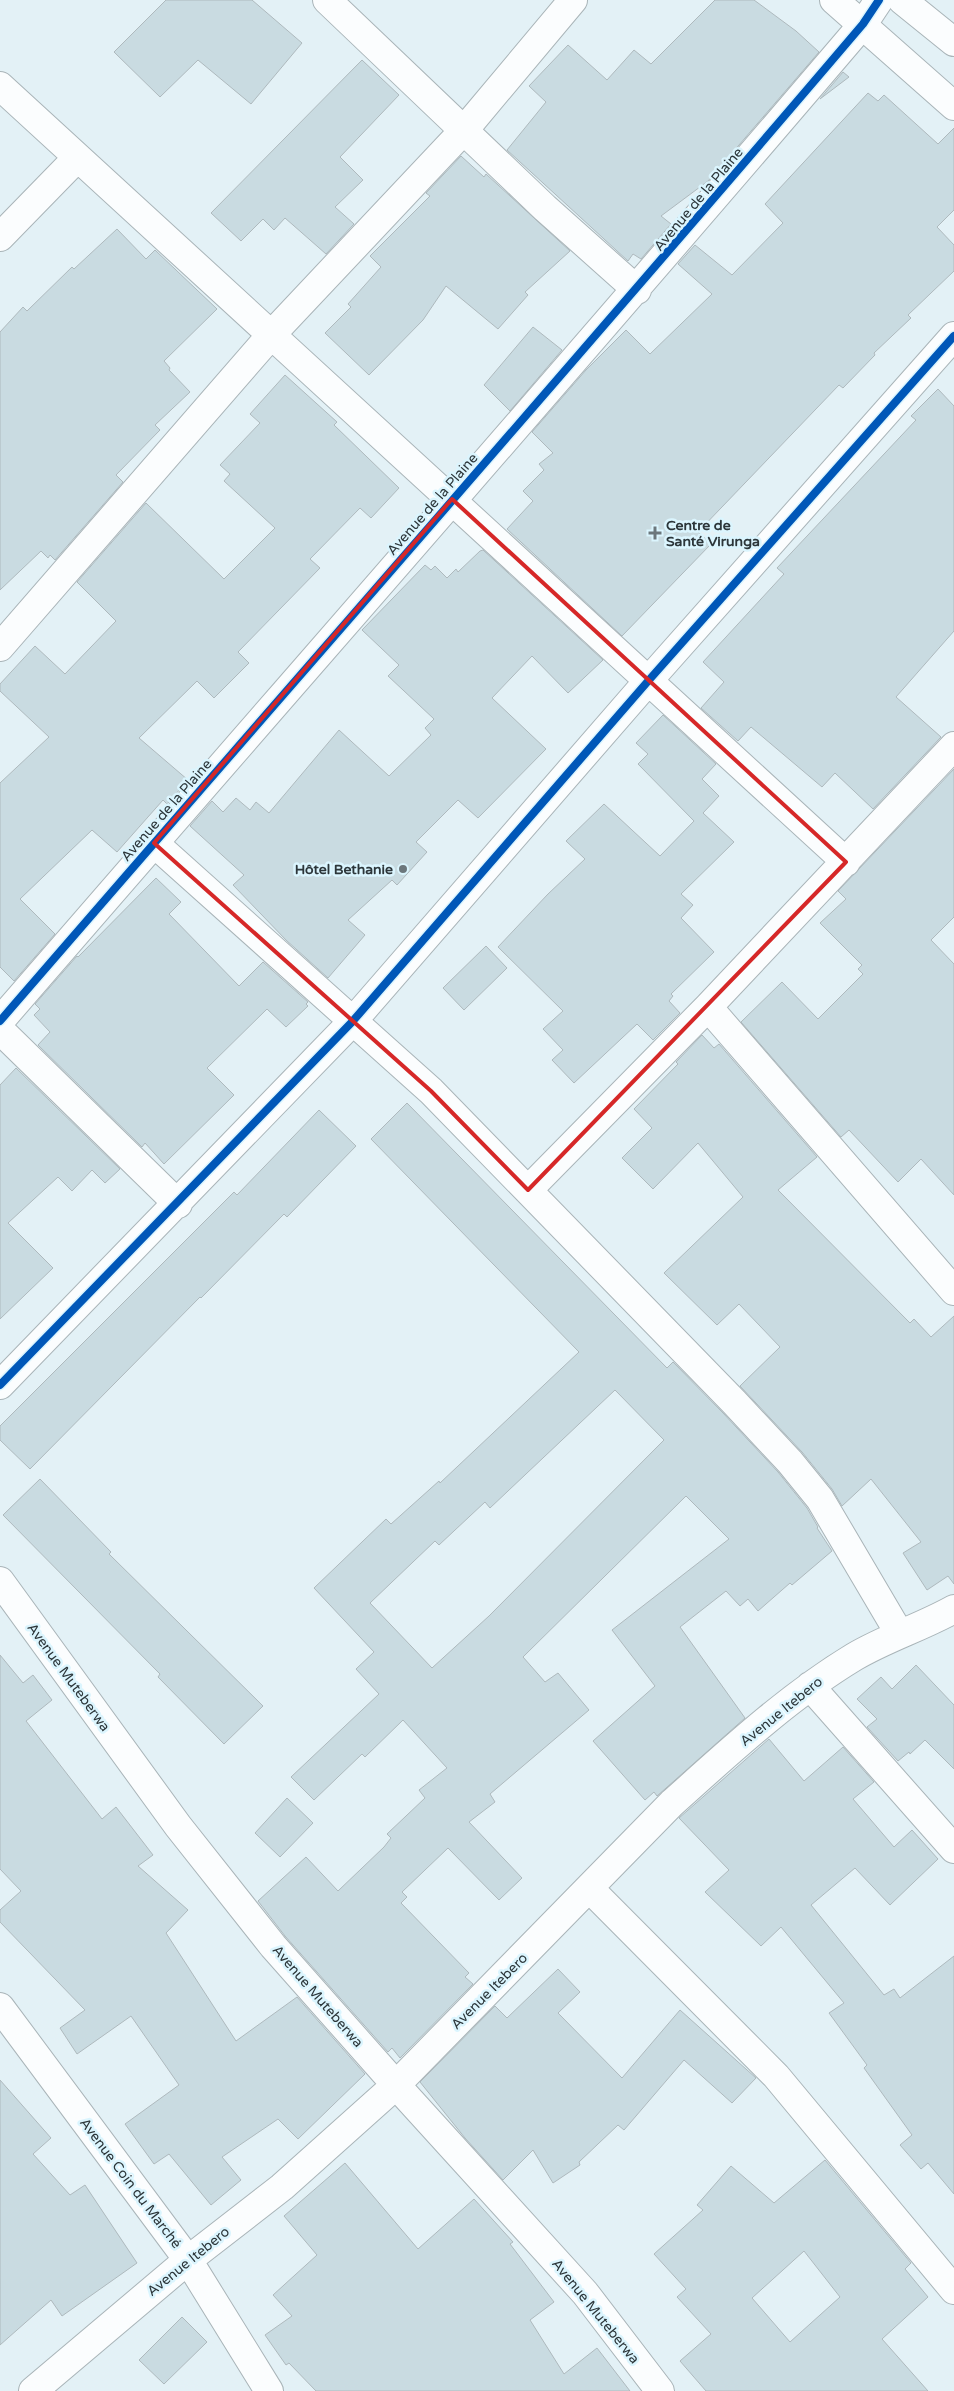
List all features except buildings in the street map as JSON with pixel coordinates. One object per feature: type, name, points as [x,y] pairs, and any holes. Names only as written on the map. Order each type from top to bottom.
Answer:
[{"type":"street","points":[[327,0],[465,129],[545,208],[637,290]]},
{"type":"street","points":[[0,647],[272,334],[465,129],[573,0]]},
{"type":"street","points":[[834,0],[954,106]]},
{"type":"street","name":"Avenue de la Plaine","points":[[0,1022],[452,499],[637,290],[863,24],[879,0]]},
{"type":"street","points":[[902,0],[954,42]]},
{"type":"street","points":[[0,86],[650,680],[846,862]]},
{"type":"street","points":[[0,238],[77,158]]},
{"type":"street","points":[[0,1385],[178,1204],[352,1022],[650,680],[954,336]]},
{"type":"street","points":[[528,1190],[708,1007],[954,746]]},
{"type":"street","points":[[154,843],[431,1092],[790,1462],[820,1499],[899,1633]]},
{"type":"street","points":[[708,1007],[954,1291]]},
{"type":"street","points":[[0,1030],[178,1204]]},
{"type":"street","name":"Avenue Muteberwa","points":[[0,1581],[184,1834],[273,1946],[585,2293],[660,2391]]},
{"type":"street","name":"Avenue Itebero","points":[[33,2391],[188,2260],[282,2187],[396,2085],[672,1804],[714,1765],[810,1686],[855,1657],[899,1633],[954,1609]]},
{"type":"street","points":[[810,1686],[954,1849]]},
{"type":"street","points":[[590,1889],[776,2076],[954,2290]]},
{"type":"street","name":"Avenue Coin du Marché","points":[[0,2007],[188,2260],[269,2391]]},
{"type":"highlighted area","points":[[452,499],[846,862],[528,1190],[431,1091],[154,843]]},
{"type":"cycle path","points":[[0,1021],[648,274],[863,24],[879,0]]},
{"type":"cycle path","points":[[0,1385],[352,1022],[649,680],[954,336]]},
{"type":"place","name":"Centre de Santé Virunga","points":[[655,533]]},
{"type":"place","name":"Hôtel Bethanie","points":[[403,869]]}]
